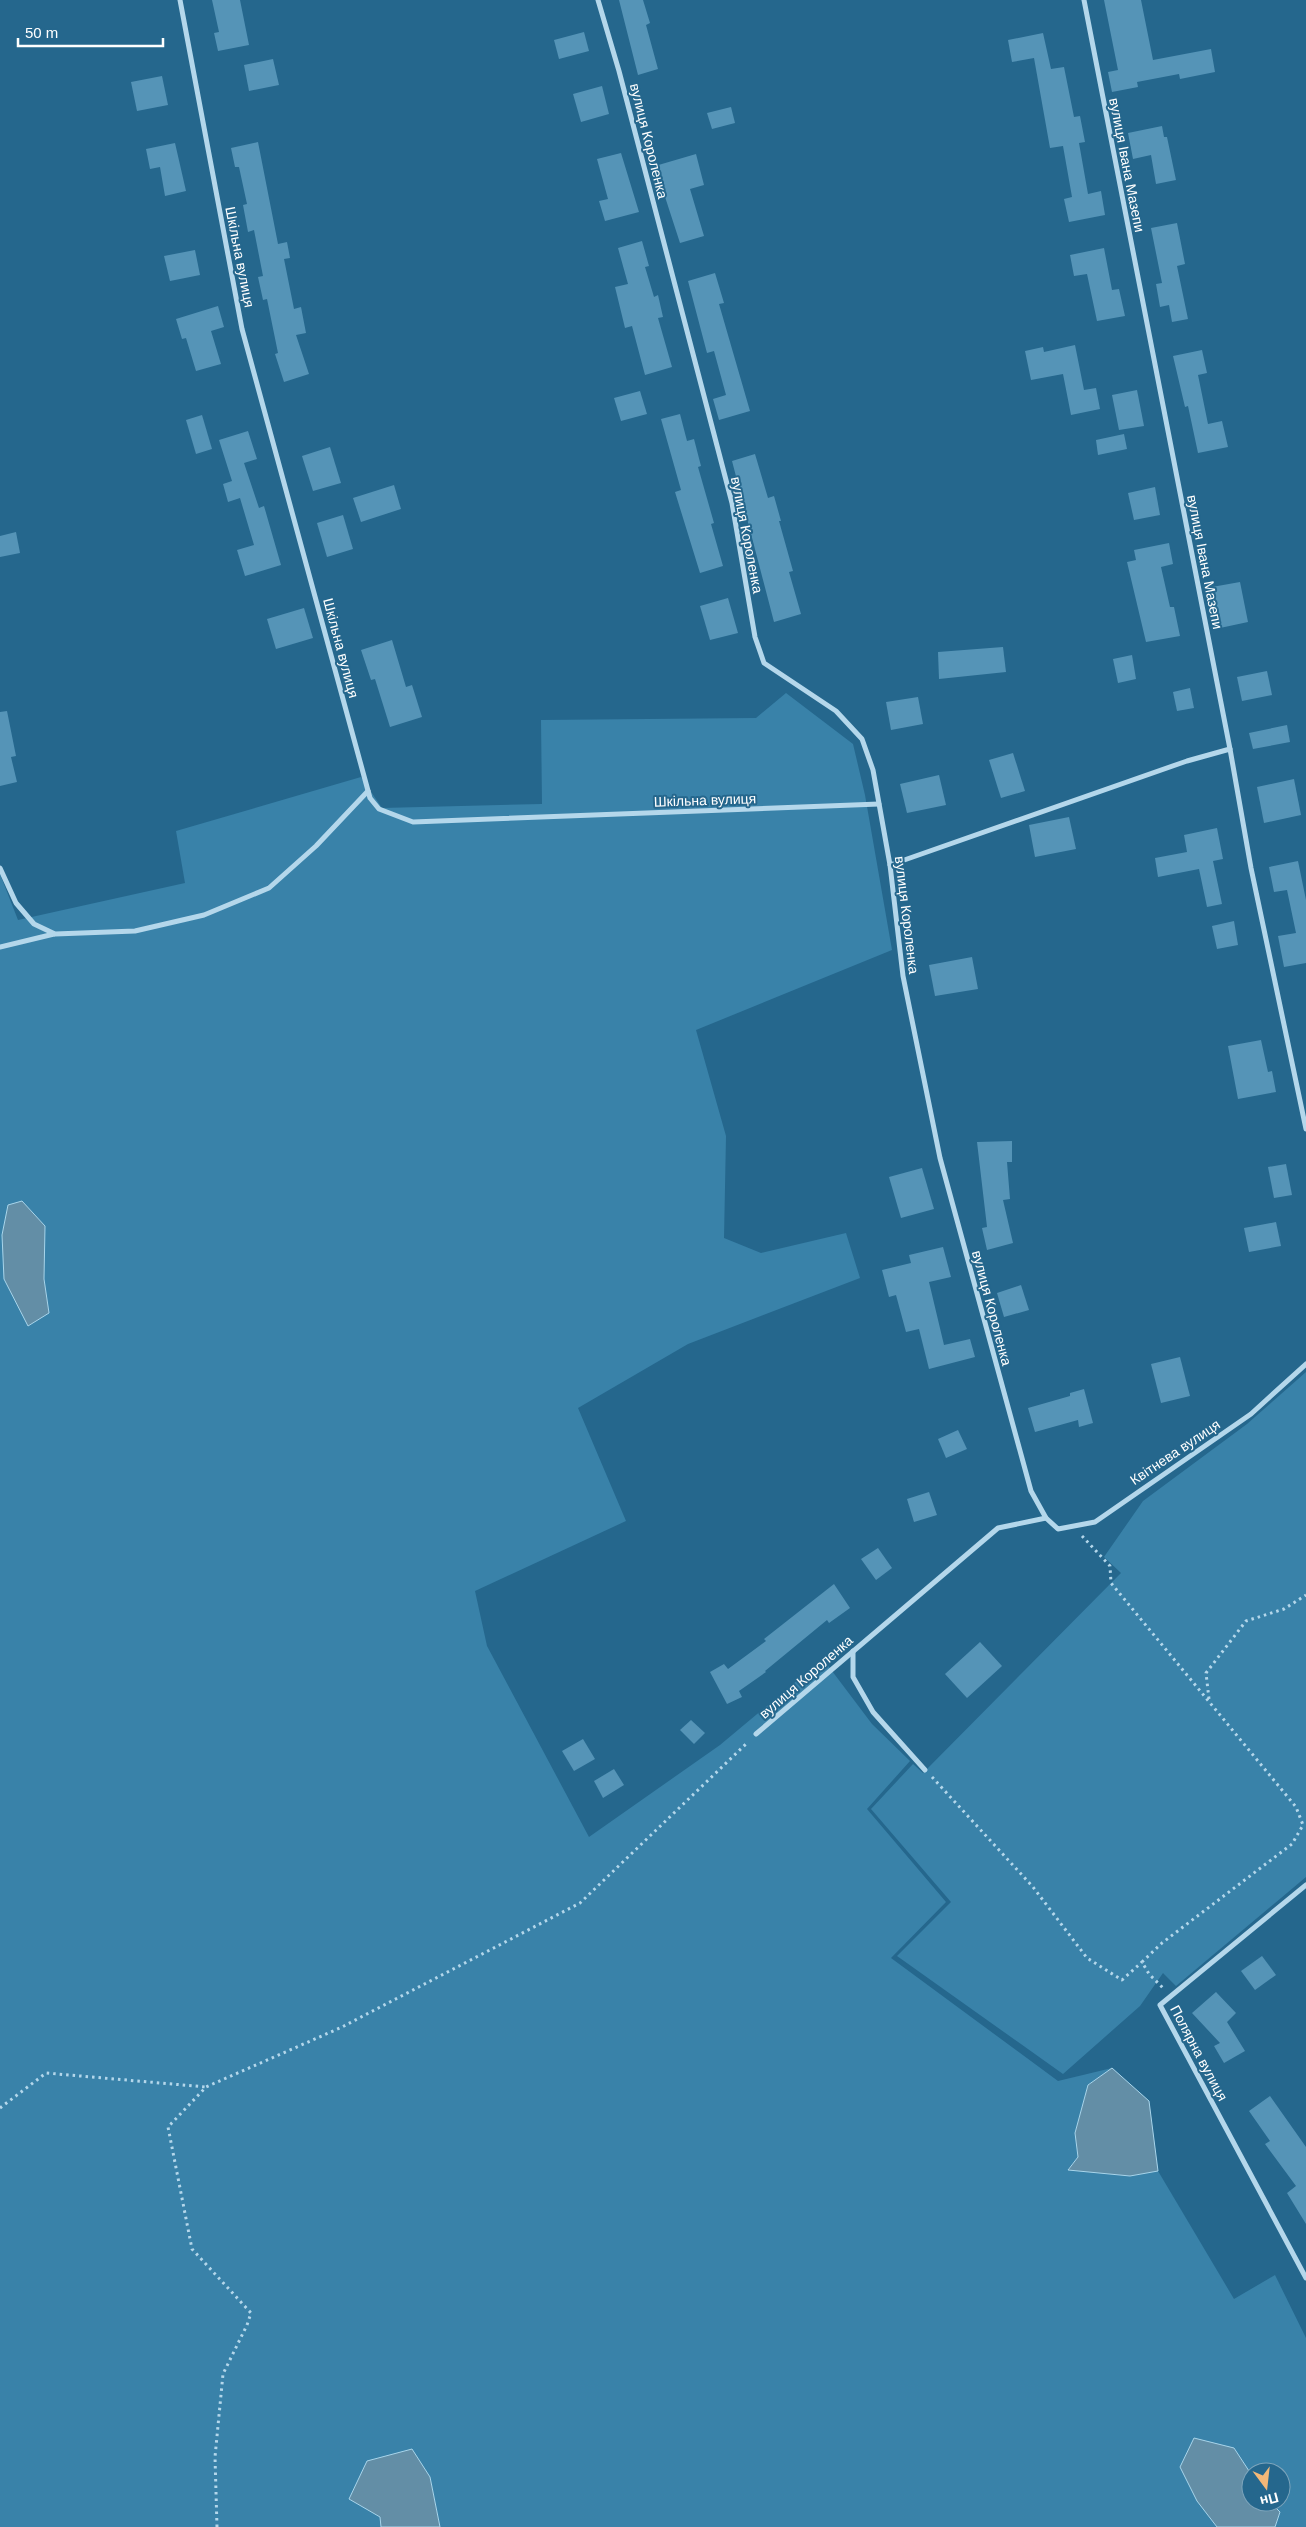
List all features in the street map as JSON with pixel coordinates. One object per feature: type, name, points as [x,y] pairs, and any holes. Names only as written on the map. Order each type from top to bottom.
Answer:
[{"type":"street","name":"Шкільна вулиця","points":[[180,0],[242,329],[368,791],[370,798],[379,809],[413,822],[879,804]]},
{"type":"street","name":"вулиця Короленка","points":[[598,0],[619,71],[732,503],[755,637],[761,655],[764,663],[836,711],[862,739],[873,770],[890,865],[903,976],[940,1158],[1020,1455],[1031,1491],[1046,1518],[998,1528],[756,1734]]},
{"type":"street","name":"вулиця Івана Мазепи","points":[[1084,0],[1230,749],[1251,868],[1306,1129]]},
{"type":"street","points":[[890,865],[1188,761],[1230,749]]},
{"type":"street","points":[[0,947],[54,934],[135,931],[204,915],[269,888],[316,846],[368,791]]},
{"type":"street","points":[[0,868],[16,903],[34,924],[54,934]]},
{"type":"street","name":"Квітнева вулиця","points":[[1058,1529],[1095,1522],[1250,1414],[1306,1364]]},
{"type":"street","points":[[1046,1518],[1058,1529]]},
{"type":"street","points":[[853,1651],[853,1677],[873,1712],[925,1770]]},
{"type":"street","name":"Полярна вулиця","points":[[1306,1885],[1160,2005],[1306,2278]]},
{"type":"path","points":[[925,1770],[1033,1887],[1087,1958],[1122,1980],[1162,1943],[1292,1844],[1303,1825],[1296,1807],[1111,1583],[1110,1566],[1082,1535],[1058,1529]]},
{"type":"path","points":[[1209,1700],[1206,1673],[1246,1621],[1284,1609],[1306,1595]]},
{"type":"path","points":[[217,2527],[215,2458],[222,2374],[247,2326],[251,2313],[192,2250],[168,2127],[206,2087],[342,2027],[580,1903],[756,1734]]},
{"type":"path","points":[[1142,1962],[1148,1974],[1162,1988],[1176,1992]]},
{"type":"path","points":[[0,2108],[46,2073],[206,2087]]},
{"type":"shaded area","points":[[786,693],[853,744],[865,795],[892,950],[696,1030],[726,1136],[724,1238],[761,1253],[846,1233],[860,1278],[688,1344],[578,1408],[626,1521],[475,1591],[487,1646],[589,1837],[720,1745],[823,1659],[872,1724],[910,1761],[867,1809],[946,1902],[891,1958],[1058,2081],[1112,2068],[1088,2085],[1075,2133],[1078,2157],[1068,2169],[1130,2176],[1158,2171],[1234,2299],[1275,2275],[1306,2338],[1306,2527],[1275,2527],[1280,2512],[1291,2512],[1291,2462],[1243,2462],[1234,2448],[1197,2501],[1217,2527],[440,2527],[430,2477],[349,2498],[380,2517],[381,2527],[0,2527],[0,874],[18,920],[185,883],[176,831],[361,777],[382,808],[542,804],[541,720],[756,718]],"holes":[[[22,1201],[45,1226],[44,1279],[49,1313]]]},
{"type":"shaded area","points":[[22,1201],[45,1226],[44,1279],[49,1313],[28,1326],[4,1279],[2,1235],[8,1205]]},
{"type":"shaded area","points":[[1306,1372],[1306,1877],[1176,1986],[1163,1973],[1140,2006],[1063,2074],[897,1956],[951,1902],[871,1809],[913,1764],[923,1773],[1121,1573],[1104,1557],[1143,1501],[1247,1424]]},
{"type":"shaded area","points":[[1112,2068],[1149,2101],[1158,2171],[1130,2176],[1068,2170],[1078,2157],[1075,2133],[1088,2085]]},
{"type":"shaded area","points":[[1194,2438],[1234,2448],[1243,2462],[1241,2462],[1241,2512],[1280,2512],[1275,2527],[1217,2527],[1197,2501],[1180,2467]]},
{"type":"shaded area","points":[[412,2449],[430,2477],[440,2527],[381,2527],[380,2517],[349,2499],[367,2461]]},
{"type":"building","points":[[212,0],[240,0],[249,45],[218,51],[214,33],[219,32]]},
{"type":"building","points":[[619,0],[643,0],[650,23],[646,25],[658,69],[638,75]]},
{"type":"building","points":[[1104,0],[1141,0],[1153,60],[1211,49],[1215,72],[1180,79],[1179,74],[1137,82],[1138,87],[1112,92],[1108,72],[1118,70]]},
{"type":"building","points":[[584,32],[589,51],[559,59],[554,40]]},
{"type":"building","points":[[1043,33],[1051,69],[1064,67],[1074,117],[1080,116],[1085,142],[1079,143],[1088,194],[1101,191],[1105,215],[1069,222],[1064,199],[1072,197],[1063,146],[1050,148],[1034,58],[1012,62],[1008,40]]},
{"type":"building","points":[[273,59],[279,85],[249,91],[244,65]]},
{"type":"building","points":[[162,76],[168,105],[137,111],[131,82]]},
{"type":"building","points":[[602,86],[609,114],[581,122],[573,94]]},
{"type":"building","points":[[731,107],[735,123],[712,129],[707,113]]},
{"type":"building","points":[[1162,126],[1164,137],[1167,137],[1176,180],[1156,184],[1151,155],[1133,159],[1128,133]]},
{"type":"building","points":[[258,142],[278,244],[287,242],[290,258],[284,259],[294,309],[301,307],[306,333],[296,335],[309,374],[284,382],[275,354],[278,353],[267,299],[263,300],[258,277],[263,276],[254,230],[248,232],[243,205],[247,204],[239,167],[235,167],[231,148]]},
{"type":"building","points":[[175,143],[186,191],[165,196],[160,167],[150,169],[146,149]]},
{"type":"building","points":[[621,153],[639,212],[605,221],[599,201],[608,199],[597,159]]},
{"type":"building","points":[[696,154],[704,185],[690,189],[704,236],[680,243],[655,166]]},
{"type":"building","points":[[1177,223],[1185,264],[1177,266],[1188,319],[1172,322],[1169,305],[1160,307],[1156,284],[1162,283],[1151,228]]},
{"type":"building","points":[[642,241],[649,266],[645,267],[654,297],[658,295],[663,317],[658,318],[672,367],[645,375],[632,326],[625,328],[615,287],[628,284],[618,248]]},
{"type":"building","points":[[1104,248],[1112,290],[1119,289],[1125,316],[1097,321],[1087,274],[1074,276],[1070,255]]},
{"type":"building","points":[[195,250],[200,275],[170,281],[164,256]]},
{"type":"building","points":[[715,273],[724,303],[719,304],[750,411],[719,420],[713,399],[726,395],[714,351],[707,353],[688,281]]},
{"type":"building","points":[[218,306],[224,327],[211,331],[221,364],[196,371],[186,338],[182,339],[176,319]]},
{"type":"building","points":[[1075,345],[1084,390],[1096,388],[1100,409],[1071,415],[1063,374],[1031,380],[1025,351],[1043,347],[1044,352]]},
{"type":"building","points":[[1202,350],[1207,373],[1198,375],[1208,424],[1222,421],[1228,447],[1198,453],[1188,406],[1185,407],[1173,356]]},
{"type":"building","points":[[1137,390],[1144,426],[1119,430],[1112,395]]},
{"type":"building","points":[[640,391],[647,414],[621,421],[614,398]]},
{"type":"building","points":[[680,414],[687,441],[694,439],[701,466],[698,467],[714,523],[711,524],[723,566],[700,573],[675,492],[681,490],[661,419]]},
{"type":"building","points":[[202,415],[212,449],[196,454],[186,420]]},
{"type":"building","points":[[248,431],[257,459],[244,463],[259,508],[264,506],[281,565],[245,576],[237,550],[254,545],[240,498],[228,502],[223,484],[232,481],[219,440]]},
{"type":"building","points":[[1124,434],[1127,449],[1098,455],[1096,440]]},
{"type":"building","points":[[330,447],[341,483],[313,491],[302,456]]},
{"type":"building","points":[[755,454],[768,498],[774,496],[793,571],[789,572],[801,614],[774,622],[732,461]]},
{"type":"building","points":[[394,485],[401,509],[361,522],[353,498]]},
{"type":"building","points":[[1155,487],[1160,515],[1134,520],[1128,493]]},
{"type":"building","points":[[343,515],[353,549],[327,557],[317,523]]},
{"type":"building","points":[[16,532],[20,553],[0,557],[0,536]]},
{"type":"building","points":[[1169,543],[1173,564],[1161,567],[1170,607],[1174,607],[1180,636],[1146,642],[1127,562],[1136,560],[1134,550]]},
{"type":"building","points":[[1240,582],[1248,622],[1220,628],[1212,587]]},
{"type":"building","points":[[728,598],[738,633],[710,640],[700,606]]},
{"type":"building","points":[[304,608],[313,638],[276,649],[267,619]]},
{"type":"building","points":[[392,640],[406,687],[412,685],[422,717],[390,727],[375,679],[371,680],[361,650]]},
{"type":"building","points":[[1003,647],[1006,672],[939,679],[938,652]]},
{"type":"building","points":[[1132,655],[1136,679],[1118,683],[1113,659]]},
{"type":"building","points":[[1267,671],[1272,695],[1242,701],[1237,677]]},
{"type":"building","points":[[1190,688],[1194,708],[1177,711],[1173,692]]},
{"type":"building","points":[[918,697],[923,724],[891,730],[886,702]]},
{"type":"building","points":[[7,711],[16,756],[11,757],[17,782],[0,786],[0,712]]},
{"type":"building","points":[[1287,725],[1290,742],[1253,749],[1249,733]]},
{"type":"building","points":[[1013,753],[1025,791],[1001,798],[989,760]]},
{"type":"building","points":[[939,775],[946,805],[907,813],[900,784]]},
{"type":"building","points":[[1294,779],[1301,815],[1264,823],[1257,787]]},
{"type":"building","points":[[1069,817],[1076,849],[1035,857],[1029,825]]},
{"type":"building","points":[[1217,828],[1223,859],[1213,861],[1222,904],[1207,907],[1199,869],[1158,877],[1155,858],[1187,852],[1184,835]]},
{"type":"building","points":[[1298,861],[1306,900],[1306,963],[1284,967],[1278,936],[1296,933],[1287,890],[1274,892],[1269,867]]},
{"type":"building","points":[[1234,921],[1238,945],[1217,949],[1212,926]]},
{"type":"building","points":[[972,957],[978,989],[935,996],[929,965]]},
{"type":"building","points":[[1261,1040],[1268,1072],[1272,1071],[1276,1092],[1238,1099],[1228,1046]]},
{"type":"building","points":[[1012,1141],[1012,1162],[1007,1162],[1010,1199],[1003,1200],[1013,1243],[987,1250],[982,1228],[987,1227],[977,1142]]},
{"type":"building","points":[[1286,1164],[1292,1195],[1274,1198],[1268,1167]]},
{"type":"building","points":[[922,1168],[934,1209],[901,1218],[889,1177]]},
{"type":"building","points":[[1276,1222],[1281,1246],[1249,1252],[1244,1228]]},
{"type":"building","points":[[943,1247],[951,1277],[929,1282],[944,1345],[970,1339],[975,1357],[929,1369],[919,1329],[906,1332],[896,1295],[889,1297],[882,1270],[911,1263],[909,1255]]},
{"type":"building","points":[[1021,1285],[1029,1310],[1004,1317],[997,1293]]},
{"type":"building","points":[[1180,1357],[1190,1396],[1161,1403],[1151,1364]]},
{"type":"building","points":[[1084,1389],[1093,1423],[1079,1427],[1078,1420],[1035,1432],[1028,1408],[1070,1396],[1070,1393]]},
{"type":"building","points":[[958,1430],[967,1449],[946,1458],[938,1439]]},
{"type":"building","points":[[929,1492],[937,1515],[914,1522],[907,1499]]},
{"type":"building","points":[[878,1548],[892,1568],[876,1580],[861,1559]]},
{"type":"building","points":[[834,1584],[850,1608],[829,1623],[827,1620],[766,1672],[739,1691],[742,1697],[727,1704],[710,1672],[724,1664],[728,1669],[766,1641],[764,1639]]},
{"type":"building","points":[[980,1642],[1002,1666],[967,1698],[945,1674]]},
{"type":"building","points":[[691,1720],[705,1733],[694,1744],[680,1730]]},
{"type":"building","points":[[583,1739],[595,1759],[574,1771],[562,1751]]},
{"type":"building","points":[[614,1769],[624,1785],[603,1798],[594,1781]]},
{"type":"building","points":[[1262,1956],[1276,1975],[1255,1990],[1241,1971]]},
{"type":"building","points":[[1216,1992],[1236,2013],[1227,2022],[1245,2051],[1224,2063],[1214,2046],[1220,2043],[1192,2013]]},
{"type":"building","points":[[1270,2096],[1306,2147],[1306,2224],[1287,2193],[1296,2186],[1265,2144],[1270,2141],[1249,2111]]}]
